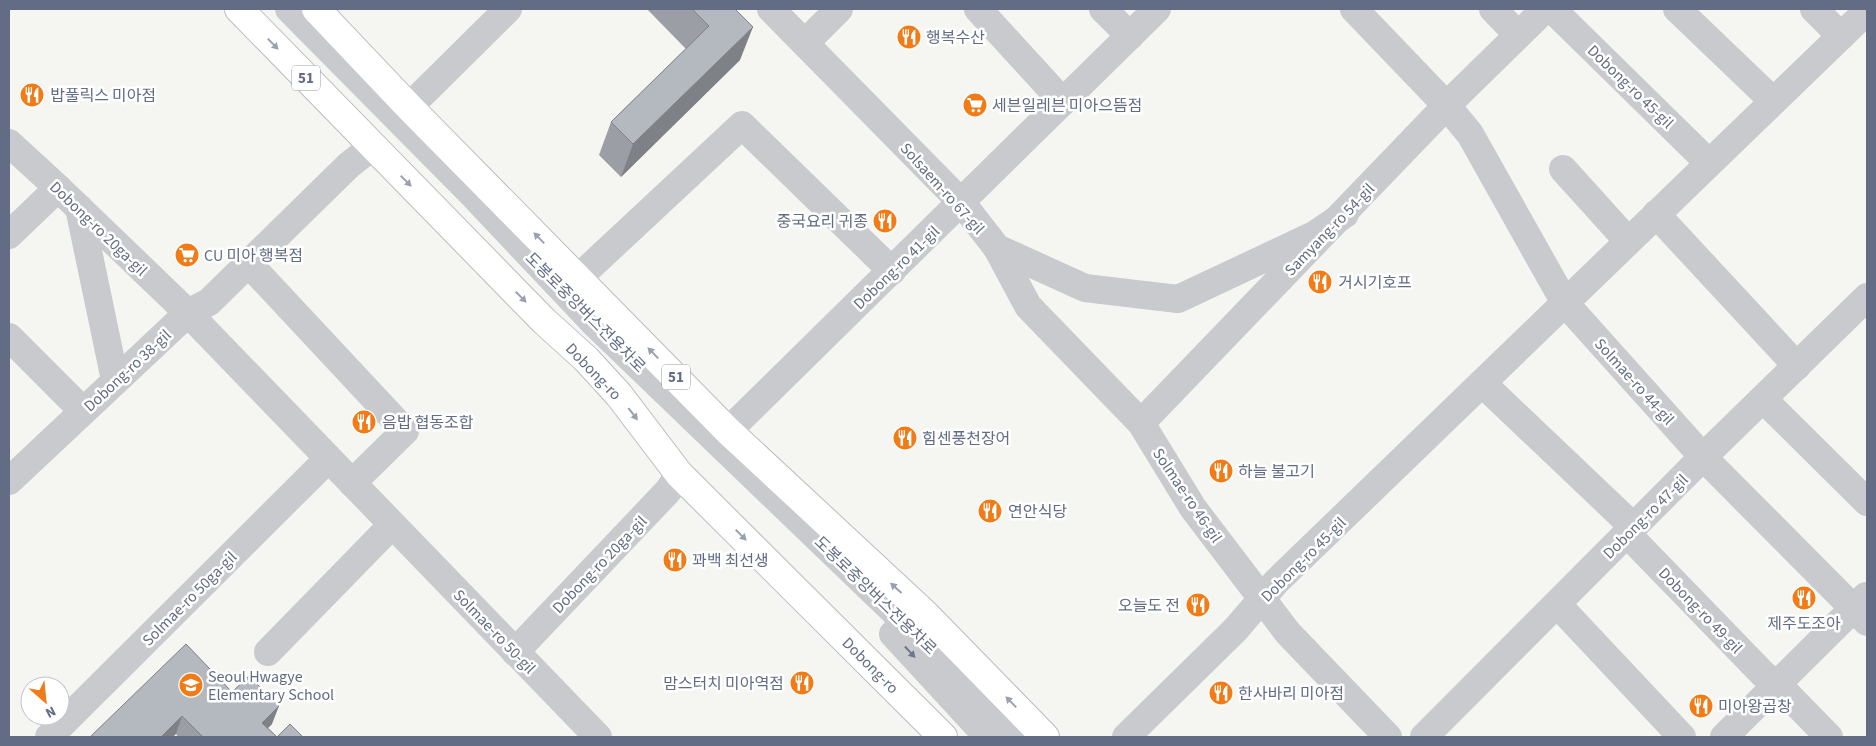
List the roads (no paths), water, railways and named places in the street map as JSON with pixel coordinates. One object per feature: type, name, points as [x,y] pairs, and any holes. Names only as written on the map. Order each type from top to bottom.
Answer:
[{"type":"main road","name":"Dobong-ro","points":[[239,9],[372,147],[544,320],[586,359],[619,395],[679,474],[943,737]]},
{"type":"main road","name":"51","points":[[316,9],[409,107],[728,431],[925,614],[1045,737]]},
{"type":"street","points":[[272,9],[629,380],[890,632],[988,737]]},
{"type":"street","name":"도봉로중앙버스전용차로","points":[[289,9],[472,195],[595,324],[958,673],[1016,737]]},
{"type":"street","points":[[409,107],[508,9]]},
{"type":"street","name":"Solsaem-ro 67-gil","points":[[771,9],[962,203],[997,248],[1085,288],[1178,299],[1314,235],[1345,214]]},
{"type":"street","points":[[804,43],[839,9]]},
{"type":"street","points":[[978,9],[1063,102]]},
{"type":"street","points":[[1103,9],[1130,36]]},
{"type":"street","name":"Dobong-ro 41-gil","points":[[728,431],[962,203],[1157,9]]},
{"type":"street","name":"Solmae-ro 44-gil","points":[[1354,9],[1447,106],[1470,134],[1565,303],[1703,457],[1863,608]]},
{"type":"street","points":[[1493,9],[1518,35]]},
{"type":"street","name":"Samyang-ro 54-gil","points":[[1141,423],[1345,214],[1447,106],[1545,9]]},
{"type":"street","name":"Dobong-ro 45-gil","points":[[1552,9],[1709,163]]},
{"type":"street","points":[[1677,9],[1773,101]]},
{"type":"street","points":[[1814,9],[1841,36]]},
{"type":"street","name":"Dobong-ro 45-gil","points":[[1126,737],[1236,629],[1276,582],[1867,11]]},
{"type":"street","points":[[578,278],[742,125],[892,271]]},
{"type":"street","name":"Dobong-ro 20ga-gil","points":[[9,143],[188,313]]},
{"type":"street","name":"Dobong-ro 38-gil","points":[[9,481],[188,313],[209,302],[349,165],[372,147]]},
{"type":"street","points":[[1563,170],[1628,241]]},
{"type":"street","points":[[9,235],[58,188]]},
{"type":"street","points":[[79,208],[115,380]]},
{"type":"street","points":[[1656,214],[1797,366]]},
{"type":"street","name":"Solmae-ro 46-gil","points":[[997,248],[1028,306],[1141,423],[1193,508],[1288,633],[1388,737]]},
{"type":"street","points":[[249,264],[406,431],[352,483]]},
{"type":"street","name":"Dobong-ro 47-gil","points":[[1424,737],[1703,457],[1867,297]]},
{"type":"street","name":"Solmae-ro 50-gil","points":[[188,313],[598,737]]},
{"type":"street","points":[[9,337],[83,412]]},
{"type":"street","points":[[1482,383],[1624,518],[1630,531]]},
{"type":"street","points":[[1763,399],[1867,502]]},
{"type":"street","name":"Solmae-ro 50ga-gil","points":[[49,737],[328,459]]},
{"type":"street","name":"Dobong-ro 20ga-gil","points":[[515,652],[668,492],[679,474]]},
{"type":"street","points":[[268,652],[392,525]]},
{"type":"street","name":"Dobong-ro 49-gil","points":[[1630,531],[1636,543],[1829,737]]},
{"type":"street","points":[[1557,604],[1682,737]]},
{"type":"street","points":[[1724,737],[1863,608]]},
{"type":"place","name":"행복수산","points":[[909,37]]},
{"type":"place","name":"밥풀릭스 미아점","points":[[32,95]]},
{"type":"place","name":"세븐일레븐 미아으뜸점","points":[[975,105]]},
{"type":"place","name":"중국요리 귀종","points":[[885,221]]},
{"type":"place","name":"CU 미아 행복점","points":[[187,255]]},
{"type":"place","name":"거시기호프","points":[[1320,282]]},
{"type":"place","name":"음밥 협동조합","points":[[364,422]]},
{"type":"place","name":"힘센풍천장어","points":[[905,438]]},
{"type":"place","name":"하늘 불고기","points":[[1221,471]]},
{"type":"place","name":"연안식당","points":[[990,511]]},
{"type":"place","name":"꽈백 최선생","points":[[675,560]]},
{"type":"place","name":"제주도조아","points":[[1804,598]]},
{"type":"place","name":"오늘도 전","points":[[1198,605]]},
{"type":"place","name":"맘스터치 미아역점","points":[[802,683]]},
{"type":"place","name":"Seoul Hwagye Elementary School","points":[[191,685]]},
{"type":"place","name":"한사바리 미아점","points":[[1221,693]]},
{"type":"place","name":"미아왕곱창","points":[[1701,706]]}]
